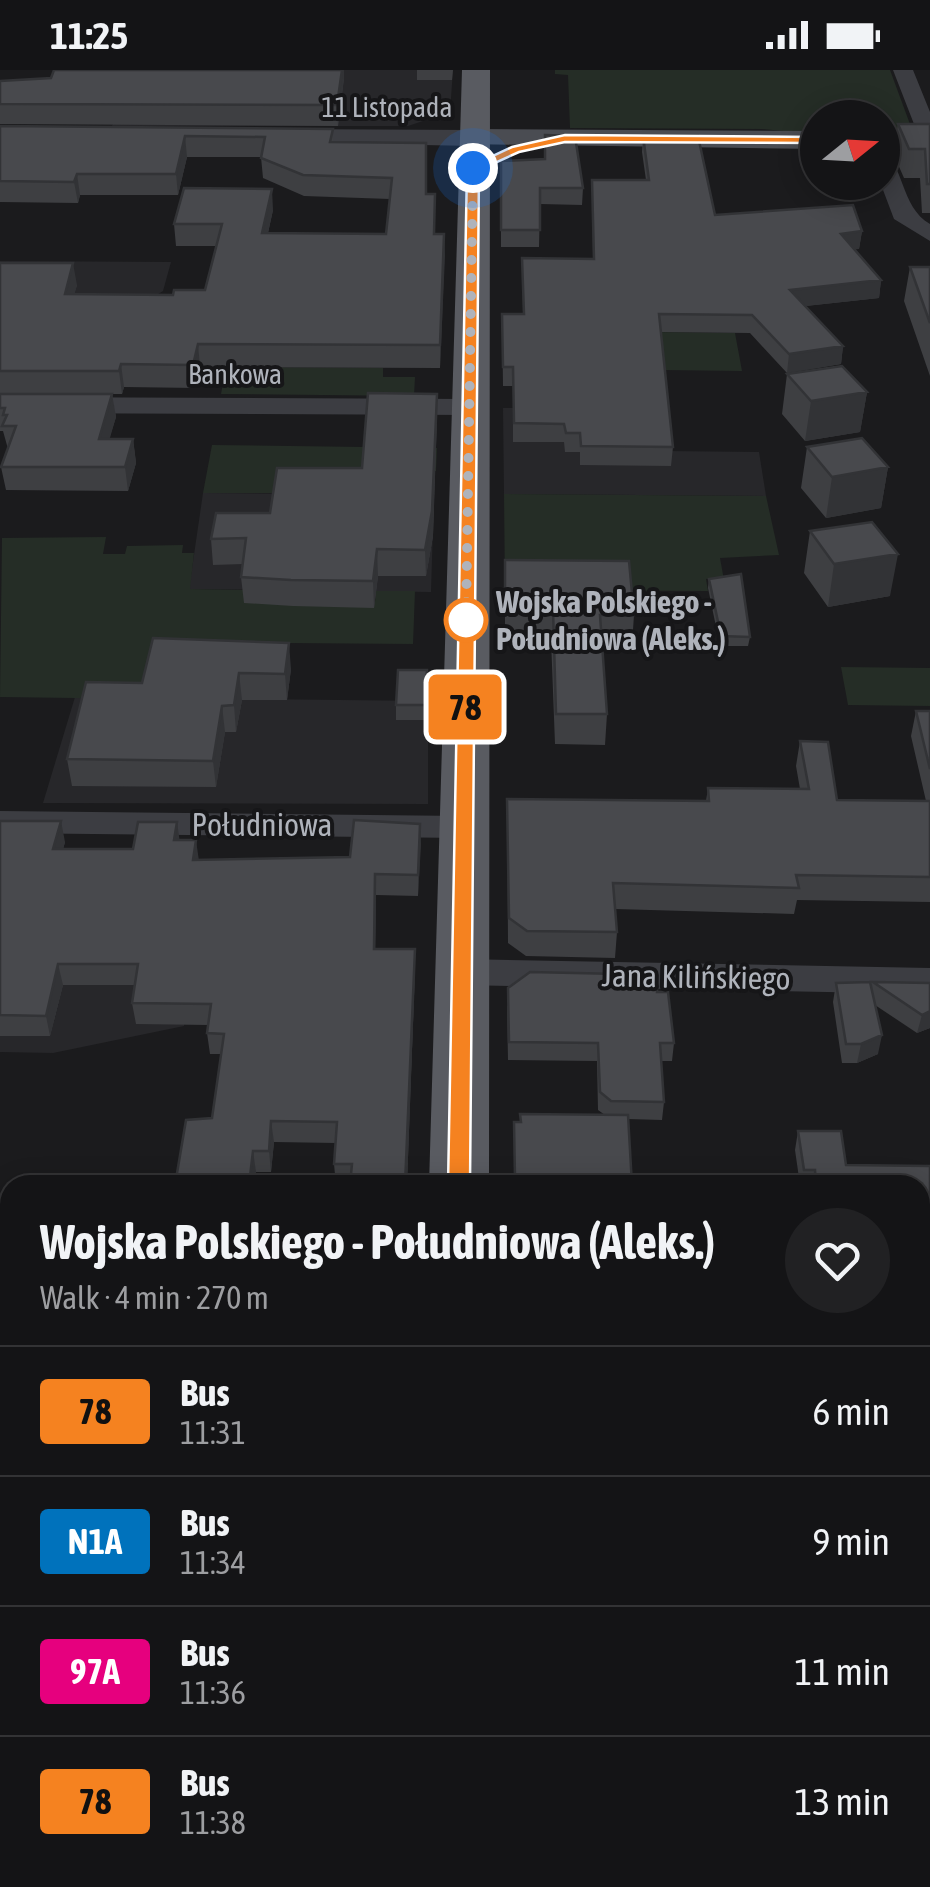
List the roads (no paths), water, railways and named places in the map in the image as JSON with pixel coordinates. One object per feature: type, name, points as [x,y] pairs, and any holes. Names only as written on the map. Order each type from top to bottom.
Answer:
[{"type":"main road","points":[[459,1175],[476,70]]},
{"type":"main road","points":[[474,153],[565,138],[800,140]]},
{"type":"main road","points":[[900,140],[930,139]]},
{"type":"street","points":[[903,70],[930,139]]},
{"type":"street","name":"11 Listopada","points":[[255,137],[474,153]]},
{"type":"street","points":[[898,200],[905,219],[930,234]]},
{"type":"street","name":"Bankowa","points":[[0,405],[470,407]]},
{"type":"street","name":"Południowa","points":[[0,822],[464,826]]},
{"type":"street","name":"Jana Kilińskiego","points":[[461,972],[930,980]]},
{"type":"place","name":"Wojska Polskiego - Południowa (Aleks.)","points":[[466,620]]}]
